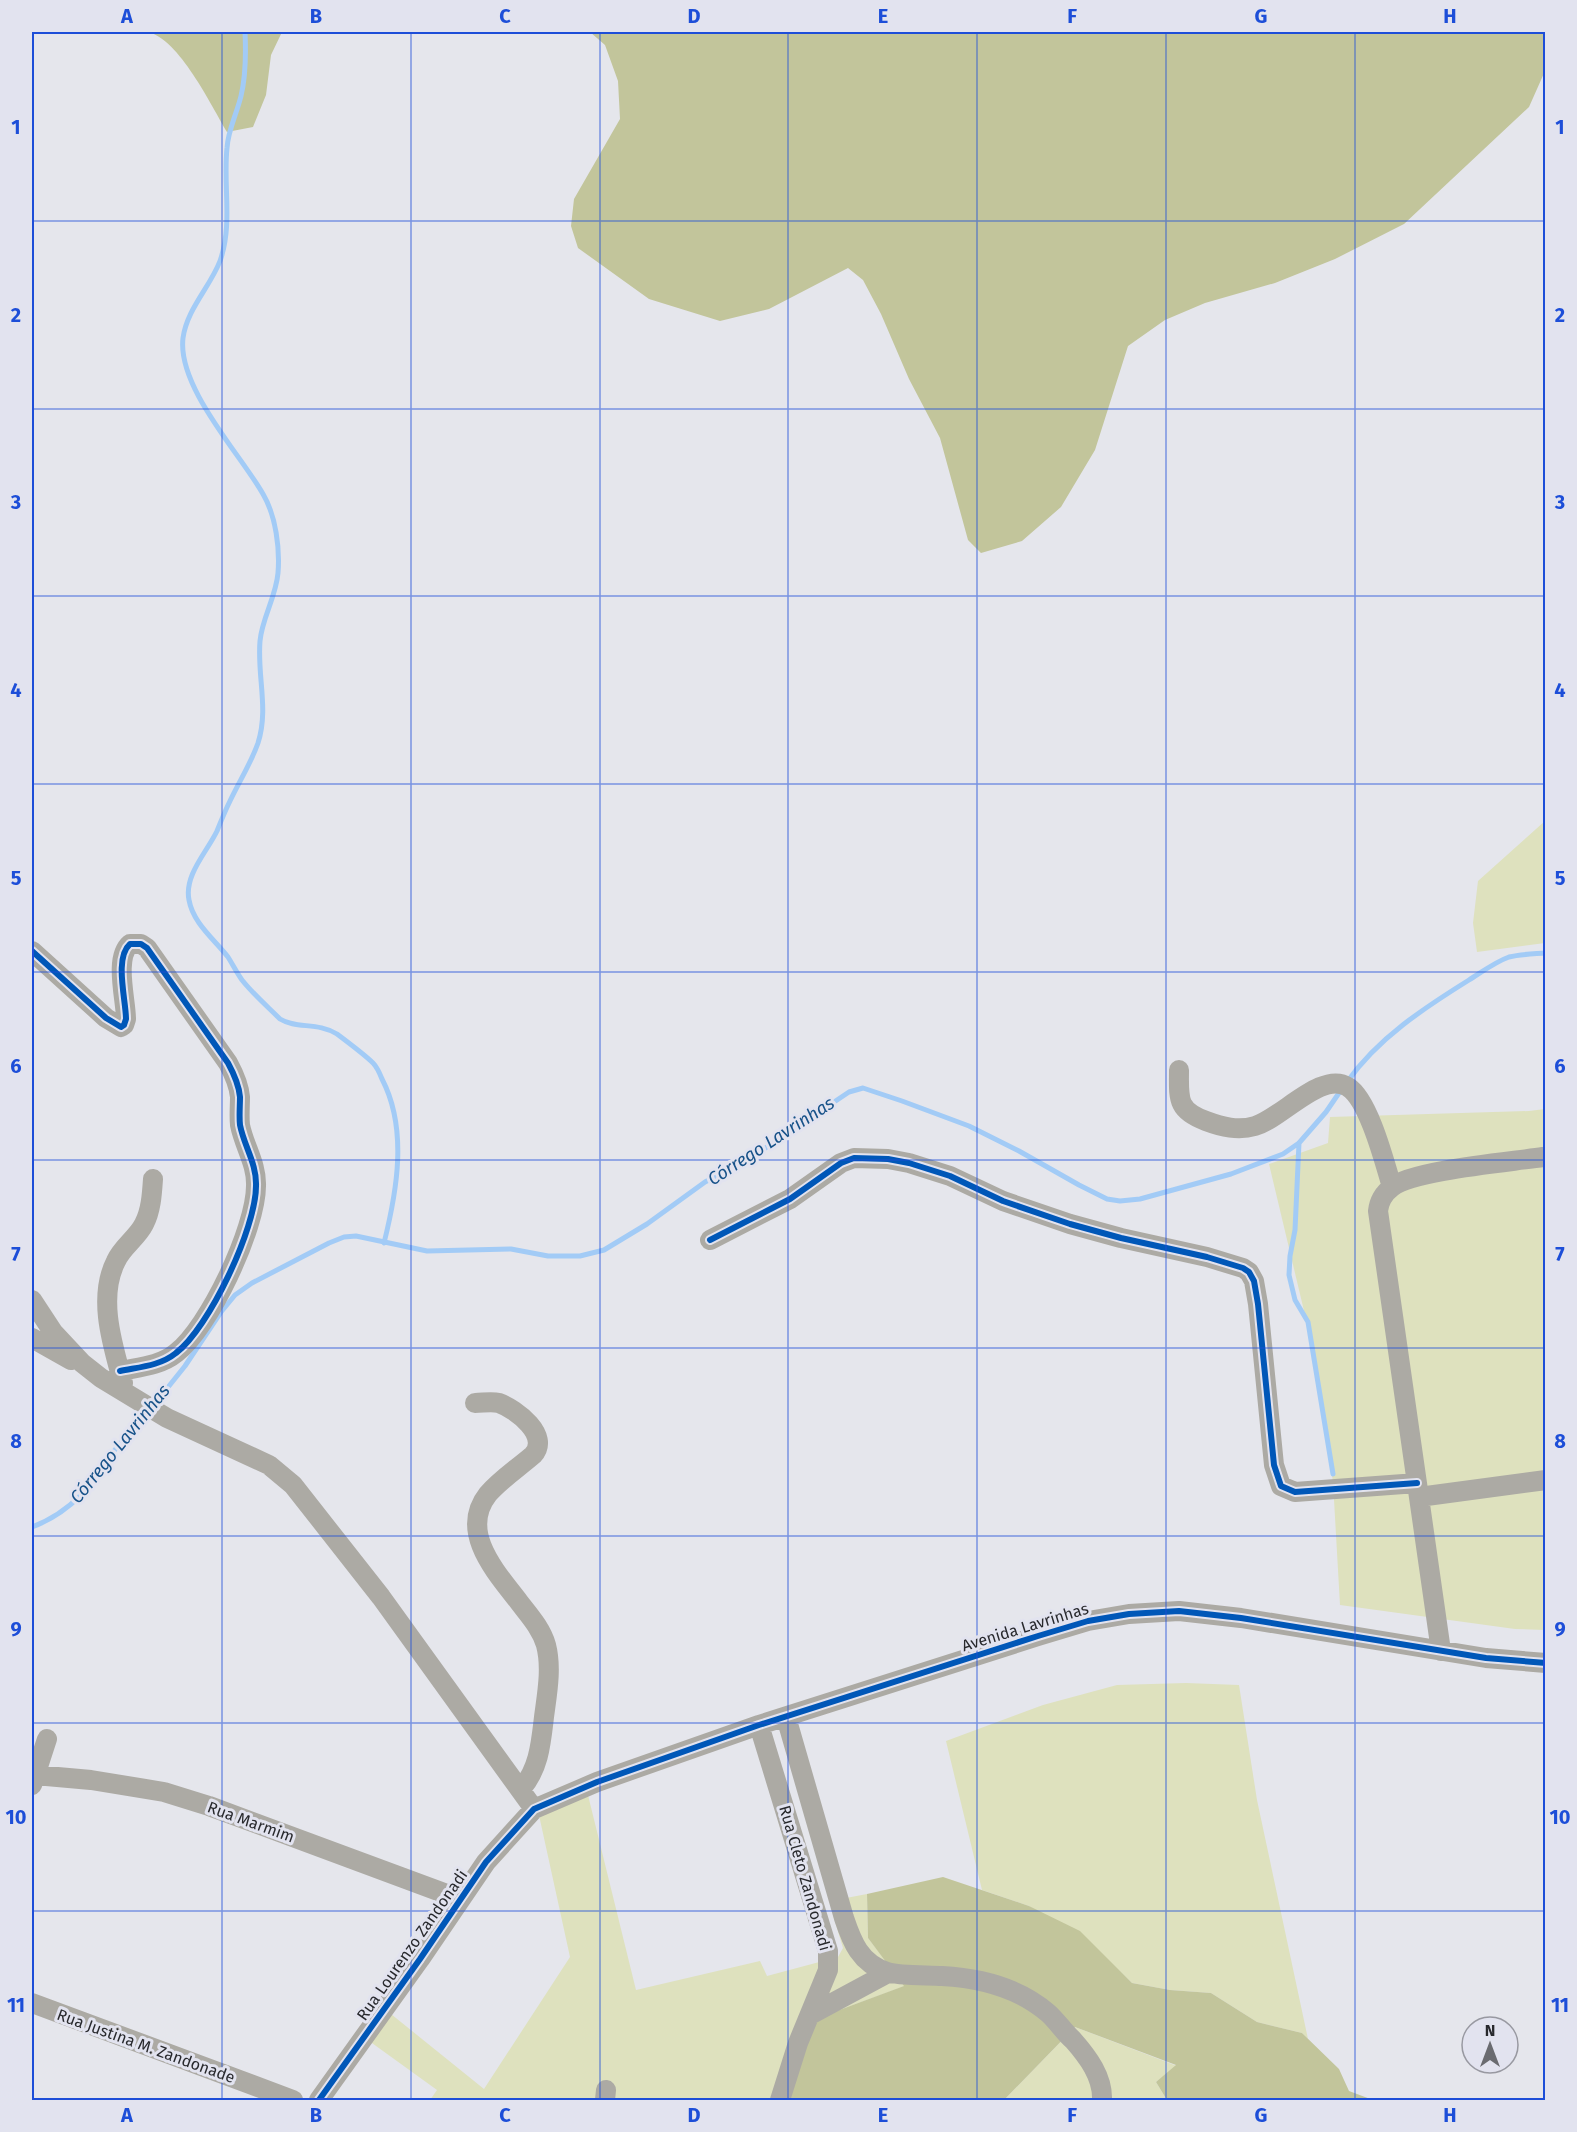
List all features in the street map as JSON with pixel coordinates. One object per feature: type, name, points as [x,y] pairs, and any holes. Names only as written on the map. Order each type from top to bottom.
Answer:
[{"type":"street","points":[[32,951],[115,1025],[121,1027],[126,1020],[122,975],[124,953],[130,944],[141,944],[147,948],[228,1063],[236,1079],[240,1095],[241,1127],[253,1159],[256,1189],[245,1236],[233,1268],[191,1338],[177,1353],[163,1362],[120,1371]]},
{"type":"street","points":[[1179,1070],[1180,1093],[1185,1110],[1212,1123],[1236,1128],[1256,1126],[1270,1120],[1322,1085],[1338,1083],[1352,1091],[1365,1110],[1378,1141],[1392,1187]]},
{"type":"street","points":[[1441,1651],[1378,1211],[1379,1203],[1392,1187],[1408,1180],[1430,1174],[1543,1157]]},
{"type":"street","points":[[710,1240],[790,1199],[842,1163],[854,1158],[888,1158],[909,1163],[950,1176],[1003,1201],[1070,1224],[1121,1239],[1228,1262],[1249,1272],[1254,1281],[1258,1304],[1274,1465],[1281,1486],[1295,1492],[1418,1490],[1545,1480]]},
{"type":"street","points":[[126,1395],[108,1316],[110,1280],[116,1260],[144,1225],[148,1214],[153,1179]]},
{"type":"street","points":[[32,1300],[53,1332],[82,1363],[126,1395],[269,1465],[293,1485],[381,1597],[534,1809]]},
{"type":"street","points":[[32,1338],[57,1353],[82,1363]]},
{"type":"street","points":[[475,1403],[498,1403],[517,1414],[531,1425],[538,1443],[537,1451],[487,1496],[477,1525],[485,1555],[539,1628],[546,1644],[548,1683],[542,1730],[534,1771],[521,1789]]},
{"type":"street","name":"Avenida Lavrinhas","points":[[534,1809],[597,1782],[759,1725],[1078,1624],[1129,1614],[1179,1611],[1252,1620],[1486,1658],[1545,1664]]},
{"type":"street","points":[[786,1717],[852,1942],[863,1959],[888,1973],[957,1977],[990,1983],[1018,1994],[1047,2013],[1080,2049],[1097,2073],[1102,2100]]},
{"type":"street","name":"Rua Cleto Zandonadi","points":[[759,1725],[828,1951],[828,1970],[798,2043],[780,2100]]},
{"type":"street","points":[[33,1780],[47,1739]]},
{"type":"street","name":"Rua Marmim","points":[[33,1780],[91,1780],[164,1791],[460,1899]]},
{"type":"street","name":"Rua Lourenzo Zandonadi","points":[[319,2100],[486,1862],[534,1809]]},
{"type":"street","points":[[810,2015],[888,1973]]},
{"type":"street","name":"Rua Justina M. Zandonade","points":[[32,2003],[293,2100]]},
{"type":"green space","points":[[148,32],[282,32],[271,55],[266,95],[253,127],[227,132],[193,74],[182,60],[160,37]]},
{"type":"green space","points":[[590,32],[1545,32],[1545,71],[1529,107],[1404,224],[1335,259],[1275,283],[1205,303],[1165,320],[1128,346],[1095,450],[1061,507],[1022,541],[981,553],[968,540],[940,438],[909,379],[881,314],[863,280],[848,268],[769,309],[720,321],[649,299],[578,248],[571,226],[574,199],[620,119],[618,81],[605,45]]},
{"type":"green space","points":[[1545,821],[1545,943],[1477,952],[1473,923],[1478,881]]},
{"type":"green space","points":[[1545,1109],[1545,1630],[1515,1629],[1340,1605],[1333,1482],[1310,1336],[1269,1164],[1328,1143],[1330,1117]]},
{"type":"green space","points":[[1186,1683],[1239,1685],[1257,1800],[1308,2039],[1302,2033],[1257,2022],[1211,1993],[1170,1990],[1132,1983],[1108,1960],[1029,1906],[982,1890],[946,1741],[1043,1705],[1117,1685]]},
{"type":"green space","points":[[586,1787],[636,1990],[760,1961],[767,1976],[838,1957],[843,1948],[833,1915],[846,1898],[867,1894],[868,1938],[905,1986],[807,2022],[789,2100],[430,2100],[437,2090],[365,2038],[386,2010],[484,2089],[570,1957],[537,1806]]},
{"type":"green space","points":[[943,1877],[1029,1906],[1080,1931],[1132,1983],[1170,1990],[1211,1993],[1257,2022],[1302,2033],[1339,2069],[1349,2091],[1373,2100],[1167,2100],[1156,2082],[1176,2065],[1075,2027],[1004,2100],[789,2100],[807,2022],[904,1986],[868,1938],[867,1894]]},
{"type":"green space","points":[[1075,2027],[1177,2066],[1156,2082],[1167,2100],[1004,2100]]},
{"type":"waterway","points":[[245,32],[243,88],[227,148],[227,219],[224,247],[216,271],[185,327],[184,357],[190,378],[200,399],[253,478],[271,512],[276,533],[278,573],[260,641],[263,718],[258,743],[217,831],[193,873],[188,891],[189,900],[199,923],[228,957],[242,980],[280,1019],[293,1024],[330,1030],[370,1060],[377,1069],[390,1098],[395,1118],[398,1160],[393,1202],[384,1243]]},
{"type":"waterway","name":"Córrego Lavrinhas","points":[[1347,1082],[1359,1066],[1387,1038],[1452,991],[1509,957],[1546,953]]},
{"type":"waterway","name":"Córrego Lavrinhas","points":[[151,1404],[185,1366],[235,1295],[252,1283],[329,1243],[344,1237],[356,1236],[427,1251],[511,1249],[548,1256],[580,1256],[604,1250],[647,1224],[705,1182],[755,1155],[849,1092],[863,1088],[969,1126],[1107,1199],[1120,1201],[1140,1199],[1231,1174],[1283,1154],[1299,1143],[1326,1112],[1341,1090]]},
{"type":"waterway","points":[[1299,1143],[1295,1230],[1289,1275],[1295,1300],[1308,1322],[1333,1474]]},
{"type":"waterway","name":"Córrego Lavrinhas","points":[[32,1527],[58,1514],[81,1495],[145,1410]]},
{"type":"cycle path","points":[[32,951],[106,1018],[121,1027],[126,1019],[122,980],[125,950],[130,944],[141,944],[147,948],[228,1063],[239,1088],[240,1125],[256,1178],[254,1204],[239,1251],[216,1300],[189,1340],[176,1353],[163,1361],[120,1371]]},
{"type":"cycle path","points":[[710,1240],[790,1199],[841,1163],[854,1158],[888,1159],[950,1176],[1003,1201],[1070,1224],[1243,1268],[1249,1272],[1254,1281],[1274,1465],[1281,1486],[1295,1492],[1417,1483]]},
{"type":"cycle path","points":[[319,2100],[486,1862],[534,1809],[597,1782],[759,1725],[1038,1636],[1088,1621],[1129,1614],[1179,1611],[1241,1618],[1486,1658],[1546,1663]]}]
